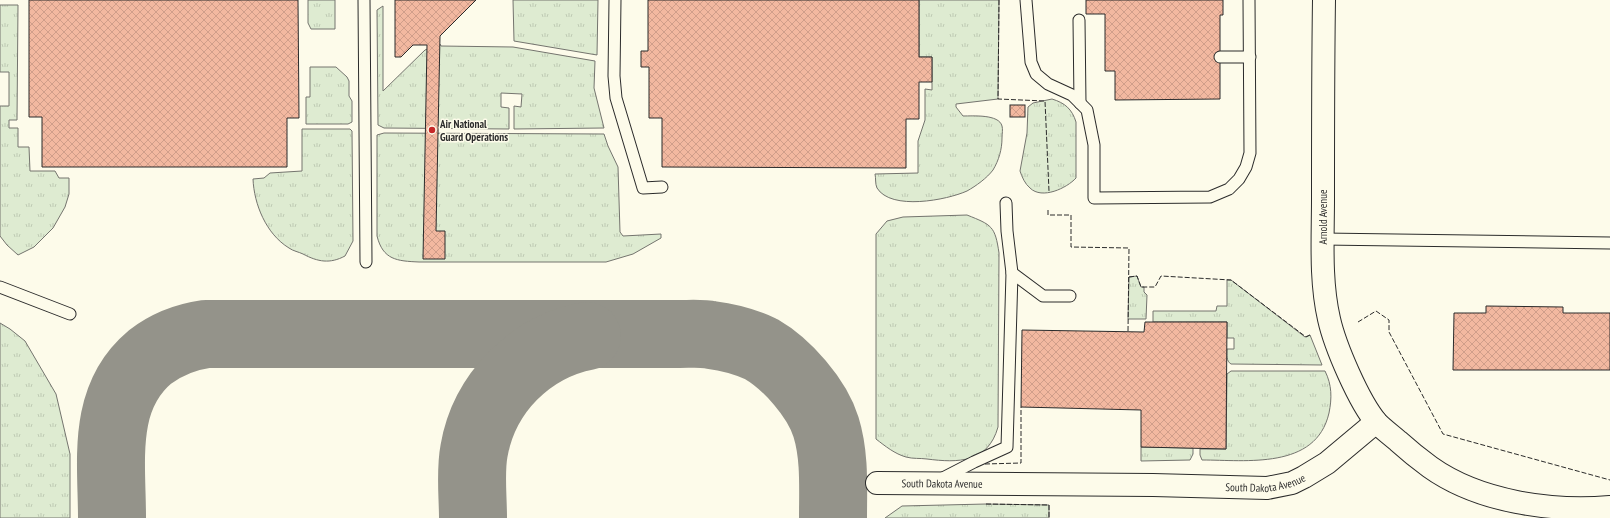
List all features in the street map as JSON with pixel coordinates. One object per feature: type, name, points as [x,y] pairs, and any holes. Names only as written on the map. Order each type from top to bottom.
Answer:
[{"type":"street","name":"Arnold Avenue","points":[[1324,0],[1323,239],[1325,296],[1329,320],[1346,368],[1361,398],[1376,422]]},
{"type":"street","name":"South Dakota Avenue","points":[[877,482],[1153,485],[1256,488],[1280,486],[1292,483],[1317,469],[1376,422]]},
{"type":"street","points":[[1376,422],[1431,468],[1454,481],[1481,492],[1513,501],[1543,506],[1586,509],[1610,507]]},
{"type":"lane","points":[[364,0],[366,262]]},
{"type":"lane","points":[[615,0],[614,76],[616,98],[643,188],[662,187]]},
{"type":"lane","points":[[1026,0],[1031,62],[1036,74],[1048,84],[1072,95],[1087,110],[1094,145],[1094,198],[1210,197],[1229,189],[1239,179],[1246,167],[1250,153],[1250,0]]},
{"type":"lane","points":[[1080,20],[1080,103]]},
{"type":"lane","points":[[1220,57],[1250,57]]},
{"type":"lane","points":[[934,483],[1007,447],[1012,273],[1007,231],[1006,203]]},
{"type":"lane","points":[[1323,239],[1610,243]]},
{"type":"lane","points":[[1012,273],[1043,296],[1070,296]]},
{"type":"lane","points":[[0,287],[70,314]]},
{"type":"green space","points":[[308,0],[335,0],[335,29],[311,29],[308,23]]},
{"type":"green space","points":[[513,0],[598,0],[597,55],[514,41]]},
{"type":"green space","points":[[919,0],[999,0],[998,99],[956,104],[956,107],[963,116],[985,116],[996,119],[1000,122],[1002,127],[1001,150],[993,170],[985,179],[967,191],[946,198],[920,202],[894,199],[884,195],[877,188],[875,174],[918,173],[918,141],[925,120],[925,89],[932,90],[932,57],[919,57]]},
{"type":"green space","points":[[0,5],[18,5],[17,120],[9,120],[9,128],[18,128],[18,147],[29,147],[30,171],[55,171],[59,178],[69,178],[69,194],[65,207],[53,228],[34,247],[18,255],[0,236],[0,106],[9,106],[9,72],[0,72]]},
{"type":"green space","points":[[383,6],[383,91],[425,50],[440,44],[441,46],[513,47],[595,61],[594,88],[604,128],[514,129],[514,106],[521,107],[522,94],[501,93],[501,107],[509,108],[509,129],[384,128],[378,125],[377,10]]},
{"type":"green space","points":[[310,67],[336,67],[347,77],[349,81],[349,96],[352,101],[352,122],[348,124],[306,124],[306,97],[310,97]]},
{"type":"green space","points":[[1052,99],[1061,102],[1067,107],[1072,113],[1076,122],[1076,178],[1061,189],[1041,193],[1028,186],[1020,171],[1027,133],[1028,107],[1033,103]]},
{"type":"green space","points":[[302,129],[350,129],[352,131],[353,241],[345,256],[340,259],[324,261],[314,259],[292,250],[281,242],[268,227],[256,198],[253,179],[264,178],[270,173],[302,171]]},
{"type":"green space","points":[[384,133],[604,134],[618,167],[620,232],[623,236],[661,234],[661,238],[633,254],[606,262],[419,262],[404,261],[392,258],[383,250],[377,236],[377,135]]},
{"type":"green space","points":[[967,215],[982,221],[991,228],[996,237],[999,253],[998,427],[987,448],[970,458],[950,461],[902,456],[876,439],[876,234],[887,221],[903,217]]},
{"type":"green space","points":[[1137,276],[1141,287],[1144,287],[1144,292],[1147,295],[1146,319],[1128,319],[1129,277]]},
{"type":"green space","points":[[1227,280],[1231,280],[1305,337],[1310,335],[1322,365],[1231,364],[1228,360],[1227,349],[1234,349],[1234,338],[1227,338],[1227,322],[1153,322],[1153,311],[1216,311],[1217,306],[1227,306]]},
{"type":"green space","points":[[0,323],[25,341],[56,394],[70,454],[70,518],[0,518]]},
{"type":"green space","points":[[1231,371],[1325,371],[1330,386],[1331,402],[1329,413],[1322,431],[1310,444],[1295,453],[1277,458],[1239,461],[1202,460],[1200,449],[1226,449],[1227,374]]},
{"type":"green space","points":[[1141,447],[1193,448],[1193,454],[1190,460],[1141,461]]},
{"type":"green space","points":[[986,504],[1049,505],[1049,518],[885,518],[902,506]]},
{"type":"building","points":[[29,0],[298,0],[299,118],[287,118],[287,167],[42,167],[42,117],[29,117]]},
{"type":"building","name":"Air National Guard Operations","points":[[395,0],[476,0],[440,36],[436,231],[445,231],[445,259],[423,259],[427,45],[413,45],[401,57],[395,57]]},
{"type":"building","points":[[648,0],[919,0],[919,57],[932,57],[932,82],[919,82],[919,119],[906,119],[906,168],[662,167],[662,118],[649,118],[649,67],[641,67],[641,51],[648,51]]},
{"type":"building","points":[[1086,0],[1223,0],[1223,15],[1220,15],[1220,99],[1115,100],[1115,71],[1105,71],[1105,14],[1086,14]]},
{"type":"building","points":[[1010,105],[1025,105],[1025,117],[1010,117]]},
{"type":"building","points":[[1486,306],[1563,307],[1563,313],[1610,313],[1610,370],[1453,370],[1454,313],[1486,313]]},
{"type":"building","points":[[1145,322],[1227,322],[1226,449],[1141,447],[1141,410],[1021,407],[1022,330],[1144,332]]},
{"type":"taxiway","points":[[112,518],[111,453],[116,411],[123,391],[134,373],[150,357],[163,348],[184,339],[206,334],[707,334],[730,338],[749,344],[771,355],[791,373],[816,405],[826,427],[831,449],[833,472],[833,518]]},
{"type":"taxiway","points":[[473,518],[472,476],[474,451],[479,430],[488,410],[499,392],[513,376],[529,362],[547,350],[566,342],[587,336]]},
{"type":"fence","points":[[999,0],[998,99],[1045,101],[1049,191]]},
{"type":"fence","points":[[1048,210],[1048,215],[1071,215],[1071,247],[1129,248],[1128,332]]},
{"type":"fence","points":[[1129,277],[1137,276],[1141,287],[1155,287],[1161,276],[1231,280],[1306,337],[1310,335]]},
{"type":"fence","points":[[1358,322],[1376,311],[1389,320],[1389,332],[1443,434],[1610,480]]},
{"type":"fence","points":[[985,464],[1021,463],[1021,407]]},
{"type":"fence","points":[[986,504],[1049,505],[1049,518]]},
{"type":"place","name":"Air National Guard Operations","points":[[432,130]]}]
